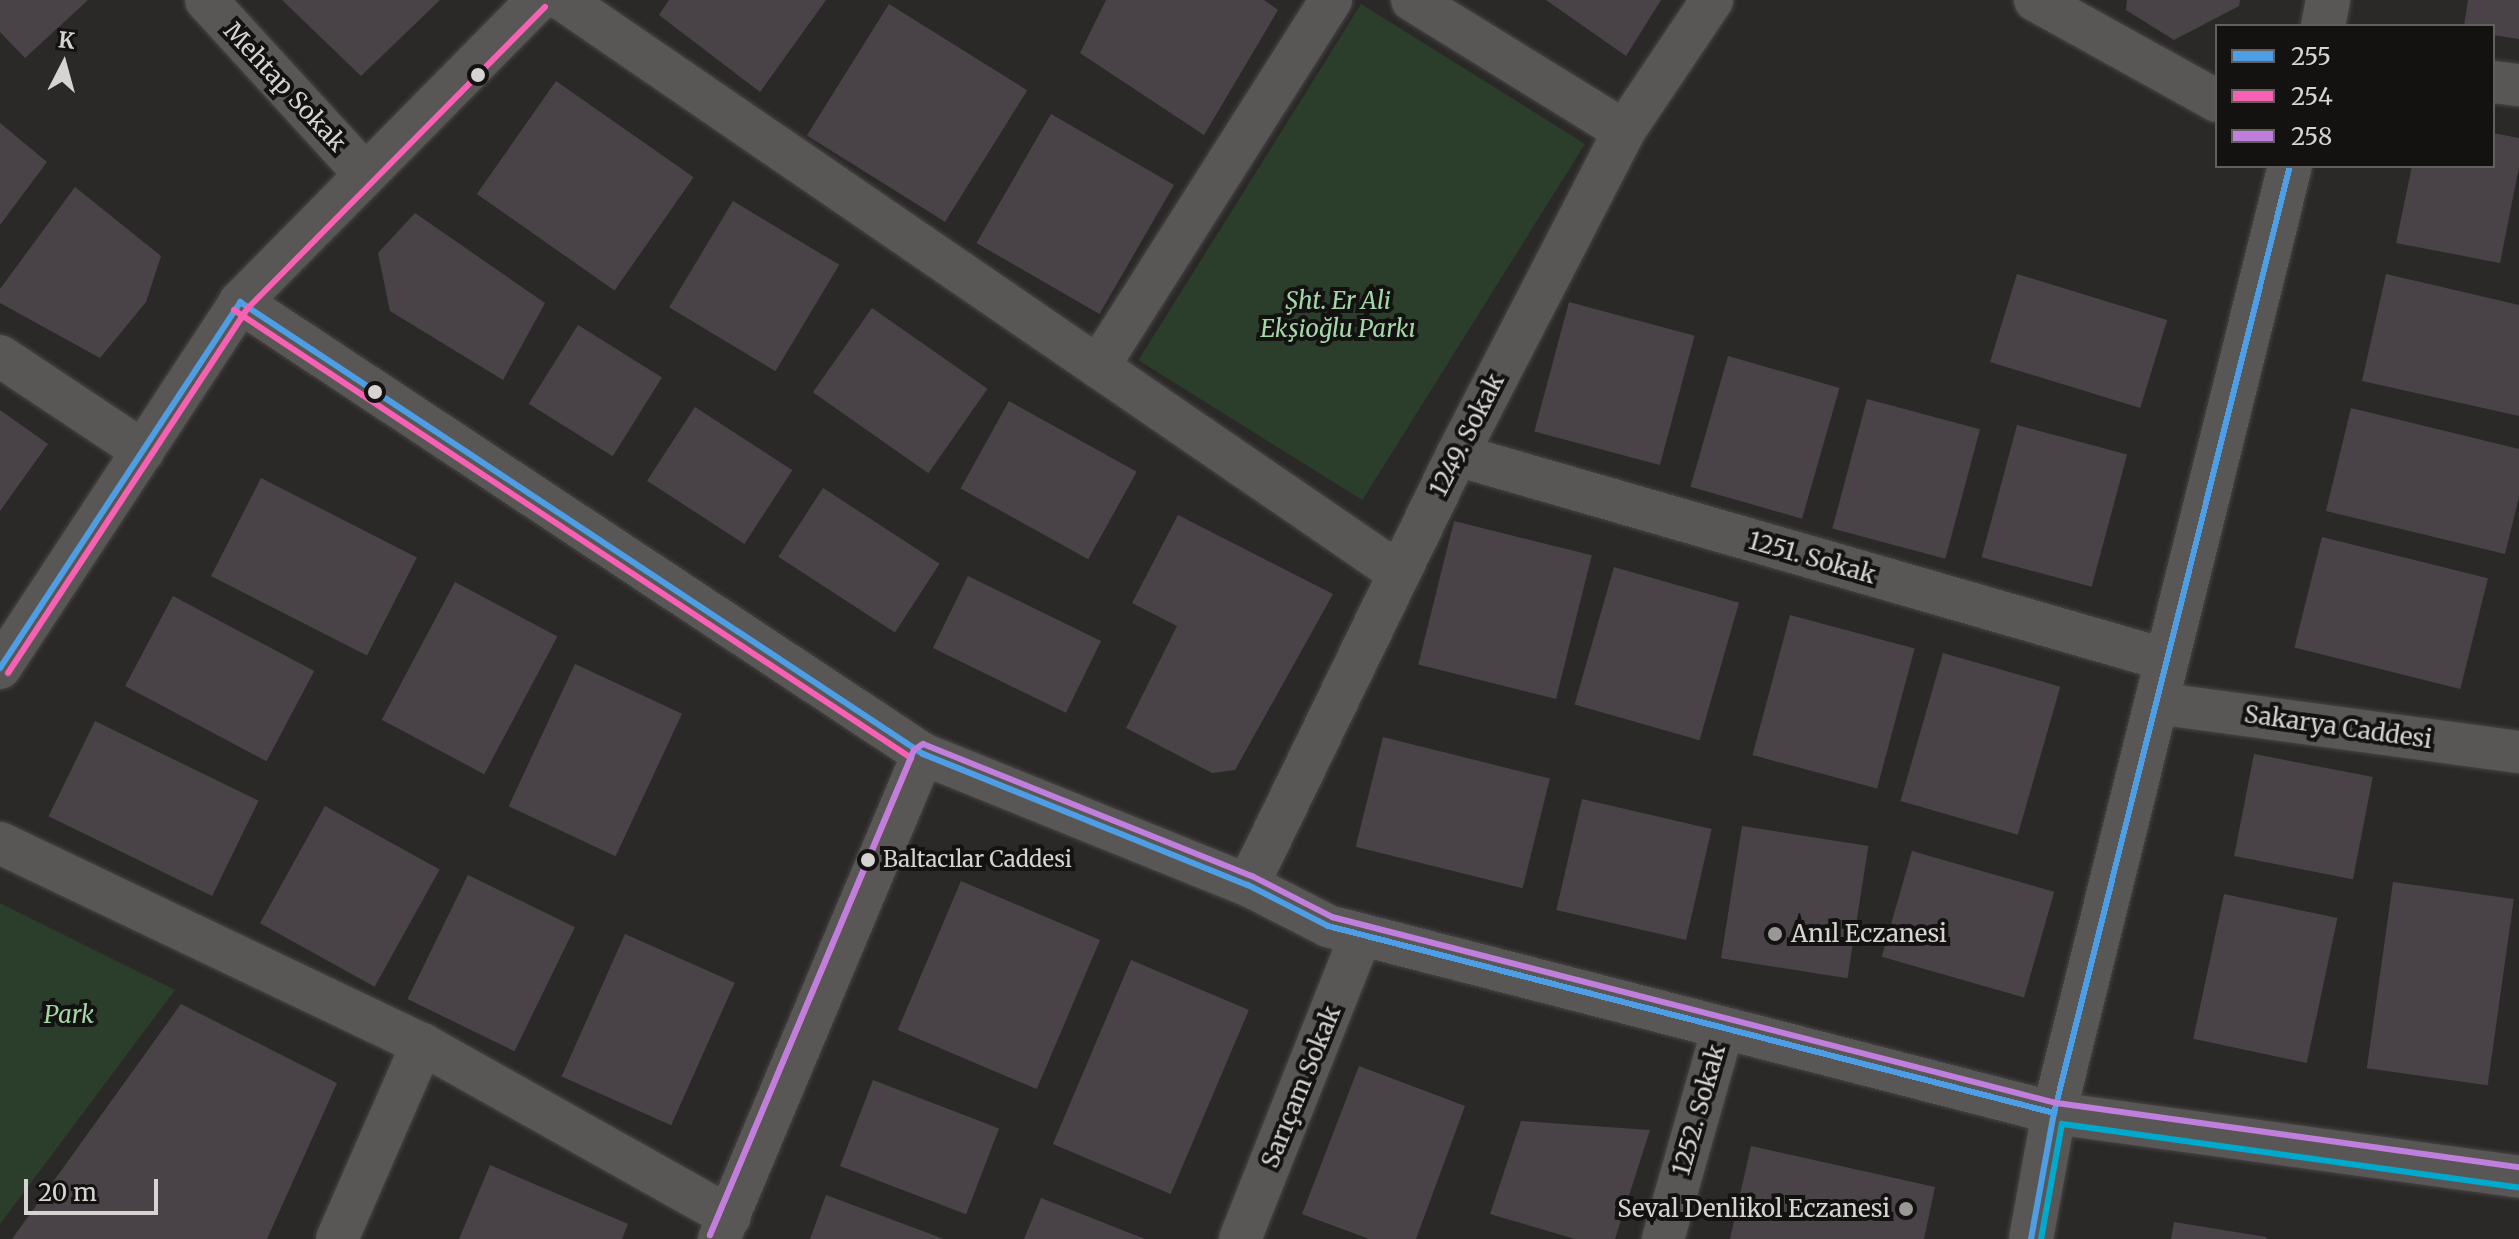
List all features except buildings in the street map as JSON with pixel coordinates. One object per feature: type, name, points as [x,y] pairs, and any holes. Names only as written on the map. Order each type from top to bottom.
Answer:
[{"type":"street","name":"Mehtap Sokak","points":[[206,0],[365,174]]},
{"type":"street","points":[[0,668],[240,302],[538,0]]},
{"type":"street","points":[[563,0],[1399,573]]},
{"type":"street","points":[[1098,367],[1331,0]]},
{"type":"street","points":[[1412,0],[1624,131]]},
{"type":"street","name":"1249. Sokak","points":[[1248,885],[1457,455],[1624,131],[1712,0]]},
{"type":"street","points":[[2035,0],[2215,100]]},
{"type":"street","points":[[2323,24],[2328,0]]},
{"type":"street","points":[[2495,82],[2519,85]]},
{"type":"street","points":[[2031,1239],[2054,1113],[2290,168]]},
{"type":"street","points":[[240,302],[923,754],[1248,885],[1328,926],[2054,1113],[2519,1177]]},
{"type":"street","points":[[0,356],[143,451]]},
{"type":"street","name":"1251. Sokak","points":[[1457,455],[2167,660]]},
{"type":"street","name":"Sakarya Caddesi","points":[[2156,703],[2519,752]]},
{"type":"street","points":[[0,843],[422,1044],[724,1228],[923,754]]},
{"type":"street","name":"Sarıçam Sokak","points":[[1240,1239],[1361,935]]},
{"type":"street","name":"1252. Sokak","points":[[1663,1239],[1723,1028]]},
{"type":"street","points":[[337,1239],[422,1044]]},
{"type":"green space","name":"Şht. Er Ali Ekşioğlu Parkı","points":[[1361,4],[1585,144],[1362,500],[1138,360]]},
{"type":"green space","name":"Park","points":[[0,903],[175,990],[0,1224]]},
{"type":"transit line","name":"254","points":[[8,673],[248,308],[545,7]]},
{"type":"transit line","name":"255","points":[[2031,1239],[2054,1113],[2290,168]]},
{"type":"transit line","name":"255","points":[[0,668],[240,302],[923,754],[1248,885],[1328,926],[2054,1113]]},
{"type":"transit line","name":"254","points":[[234,310],[911,758],[710,1235]]},
{"type":"transit line","name":"258","points":[[710,1235],[914,750],[923,744],[1252,876],[1332,917],[2056,1103],[2519,1167]]},
{"type":"transit line","points":[[2041,1239],[2062,1124],[2518,1187]]},
{"type":"place","name":"Baltacılar Caddesi","points":[[868,860]]},
{"type":"place","name":"Anıl Eczanesi","points":[[1775,934]]},
{"type":"place","name":"Seval Denlikol Eczanesi","points":[[1906,1209]]}]
